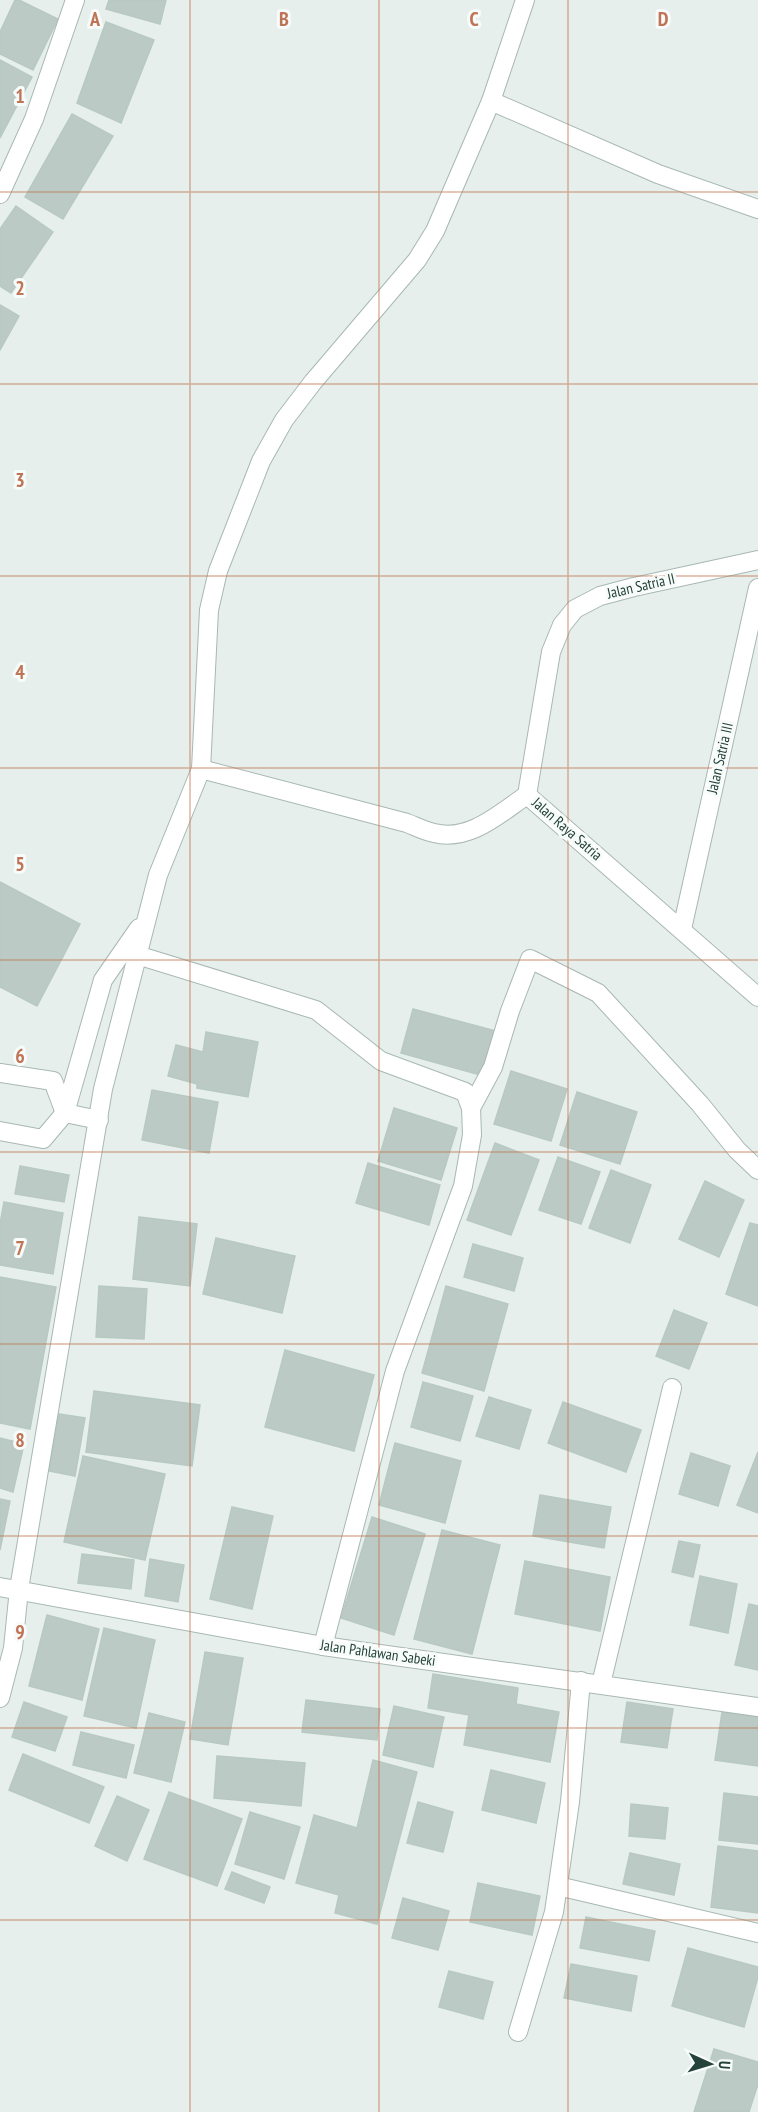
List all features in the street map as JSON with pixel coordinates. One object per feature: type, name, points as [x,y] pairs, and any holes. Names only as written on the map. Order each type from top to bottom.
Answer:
[{"type":"street","points":[[0,194],[34,119],[75,0]]},
{"type":"street","points":[[0,1698],[13,1648],[19,1589],[103,1089],[158,875],[201,769],[209,610],[218,572],[261,461],[284,420],[313,382],[417,260],[435,231],[491,101],[525,0]]},
{"type":"street","points":[[491,101],[658,174],[758,209]]},
{"type":"street","name":"Jalan Satria II","points":[[527,795],[551,652],[562,625],[575,609],[600,596],[634,586],[758,560]]},
{"type":"street","name":"Jalan Satria III","points":[[682,929],[758,588]]},
{"type":"street","name":"Jalan Raya Satria","points":[[201,769],[407,823],[435,833],[452,835],[469,831],[496,818],[527,795],[758,997]]},
{"type":"street","points":[[0,1131],[43,1139],[65,1113],[103,980],[146,917]]},
{"type":"street","points":[[137,955],[316,1010],[381,1061],[465,1092],[471,1108],[472,1135],[463,1186],[395,1371],[323,1646]]},
{"type":"street","points":[[471,1108],[493,1067],[510,1011],[530,959],[597,993],[700,1104],[737,1150],[758,1170]]},
{"type":"street","points":[[0,1073],[53,1081],[65,1113]]},
{"type":"street","points":[[65,1113],[99,1120]]},
{"type":"street","points":[[601,1684],[672,1388]]},
{"type":"street","name":"Jalan Pahlawan Sabeki","points":[[0,1587],[323,1646],[758,1707]]},
{"type":"street","points":[[518,2032],[554,1912],[570,1802],[580,1681]]},
{"type":"street","points":[[558,1886],[758,1933]]},
{"type":"building","points":[[15,0],[58,19],[33,70],[0,54],[0,32]]},
{"type":"building","points":[[109,0],[166,0],[160,24],[106,9]]},
{"type":"building","points":[[106,22],[154,40],[121,123],[77,103]]},
{"type":"building","points":[[0,60],[32,77],[0,138]]},
{"type":"building","points":[[72,114],[113,136],[63,219],[25,197]]},
{"type":"building","points":[[16,206],[53,232],[11,293],[0,286],[0,229]]},
{"type":"building","points":[[0,305],[19,316],[0,350]]},
{"type":"building","points":[[0,882],[80,924],[37,1006],[0,987]]},
{"type":"building","points":[[413,1009],[496,1031],[484,1076],[401,1053]]},
{"type":"building","points":[[206,1032],[258,1042],[248,1097],[197,1088],[197,1084],[168,1076],[176,1045],[203,1052]]},
{"type":"building","points":[[511,1071],[567,1089],[551,1141],[494,1124]]},
{"type":"building","points":[[152,1090],[218,1102],[209,1153],[142,1140]]},
{"type":"building","points":[[577,1092],[637,1112],[620,1164],[560,1145]]},
{"type":"building","points":[[394,1108],[457,1128],[441,1180],[378,1161]]},
{"type":"building","points":[[495,1143],[539,1160],[511,1235],[467,1220]]},
{"type":"building","points":[[558,1157],[600,1172],[581,1224],[539,1210]]},
{"type":"building","points":[[368,1163],[440,1185],[429,1225],[356,1203]]},
{"type":"building","points":[[20,1166],[69,1175],[64,1202],[15,1194]]},
{"type":"building","points":[[611,1170],[651,1185],[630,1243],[589,1228]]},
{"type":"building","points":[[705,1181],[744,1200],[719,1257],[679,1239]]},
{"type":"building","points":[[4,1202],[63,1213],[53,1274],[0,1265],[0,1224]]},
{"type":"building","points":[[139,1217],[197,1224],[190,1286],[133,1279]]},
{"type":"building","points":[[750,1223],[758,1225],[758,1306],[726,1294]]},
{"type":"building","points":[[216,1238],[295,1256],[282,1313],[203,1294]]},
{"type":"building","points":[[473,1244],[523,1258],[514,1291],[464,1277]]},
{"type":"building","points":[[0,1277],[56,1287],[30,1429],[0,1423]]},
{"type":"building","points":[[99,1286],[147,1289],[144,1339],[96,1337]]},
{"type":"building","points":[[446,1286],[508,1304],[484,1391],[422,1373]]},
{"type":"building","points":[[674,1310],[707,1323],[689,1369],[656,1356]]},
{"type":"building","points":[[285,1350],[374,1375],[354,1451],[265,1427]]},
{"type":"building","points":[[423,1382],[473,1396],[460,1441],[411,1427]]},
{"type":"building","points":[[94,1391],[200,1405],[192,1466],[86,1452]]},
{"type":"building","points":[[489,1397],[531,1410],[519,1449],[476,1436]]},
{"type":"building","points":[[563,1402],[641,1430],[626,1472],[548,1443]]},
{"type":"building","points":[[59,1414],[85,1418],[75,1476],[49,1471]]},
{"type":"building","points":[[0,1438],[24,1444],[13,1492],[0,1488]]},
{"type":"building","points":[[395,1443],[461,1461],[445,1523],[379,1505]]},
{"type":"building","points":[[758,1452],[758,1513],[737,1505]]},
{"type":"building","points":[[691,1453],[730,1466],[718,1506],[679,1494]]},
{"type":"building","points":[[83,1456],[165,1474],[145,1560],[64,1542]]},
{"type":"building","points":[[540,1495],[611,1507],[604,1548],[533,1536]]},
{"type":"building","points":[[0,1499],[10,1501],[0,1550]]},
{"type":"building","points":[[232,1507],[273,1516],[252,1609],[210,1599]]},
{"type":"building","points":[[372,1517],[425,1534],[394,1635],[341,1618]]},
{"type":"building","points":[[442,1530],[500,1545],[472,1654],[414,1639]]},
{"type":"building","points":[[679,1541],[700,1545],[693,1577],[672,1572]]},
{"type":"building","points":[[82,1554],[134,1560],[131,1589],[78,1583]]},
{"type":"building","points":[[150,1559],[184,1565],[178,1602],[145,1596]]},
{"type":"building","points":[[525,1561],[610,1577],[600,1631],[515,1614]]},
{"type":"building","points":[[700,1576],[737,1584],[728,1633],[690,1625]]},
{"type":"building","points":[[749,1604],[758,1606],[758,1670],[735,1665]]},
{"type":"building","points":[[47,1615],[99,1629],[82,1700],[29,1686]]},
{"type":"building","points":[[104,1628],[155,1640],[136,1728],[84,1716]]},
{"type":"building","points":[[205,1652],[243,1658],[228,1745],[190,1739]]},
{"type":"building","points":[[433,1674],[518,1688],[516,1704],[559,1712],[550,1762],[464,1745],[469,1715],[428,1708]]},
{"type":"building","points":[[306,1700],[380,1709],[377,1740],[302,1732]]},
{"type":"building","points":[[24,1702],[67,1717],[55,1751],[12,1737]]},
{"type":"building","points":[[627,1702],[673,1709],[667,1748],[621,1742]]},
{"type":"building","points":[[394,1706],[444,1717],[433,1767],[383,1755]]},
{"type":"building","points":[[722,1712],[758,1717],[758,1766],[715,1760]]},
{"type":"building","points":[[149,1713],[185,1722],[171,1782],[134,1773]]},
{"type":"building","points":[[81,1732],[134,1745],[126,1778],[73,1765]]},
{"type":"building","points":[[23,1754],[104,1787],[89,1823],[9,1790]]},
{"type":"building","points":[[217,1756],[305,1763],[301,1806],[214,1798]]},
{"type":"building","points":[[373,1760],[417,1772],[377,1924],[335,1913],[339,1895],[296,1883],[314,1815],[357,1828]]},
{"type":"building","points":[[491,1770],[545,1783],[536,1823],[482,1810]]},
{"type":"building","points":[[169,1792],[242,1819],[217,1886],[144,1859]]},
{"type":"building","points":[[724,1793],[758,1797],[758,1844],[719,1840]]},
{"type":"building","points":[[117,1796],[149,1810],[127,1861],[95,1846]]},
{"type":"building","points":[[418,1802],[453,1812],[443,1852],[407,1843]]},
{"type":"building","points":[[631,1804],[668,1808],[665,1839],[629,1836]]},
{"type":"building","points":[[250,1812],[300,1827],[284,1879],[235,1864]]},
{"type":"building","points":[[718,1846],[758,1851],[758,1913],[711,1907]]},
{"type":"building","points":[[630,1853],[680,1864],[674,1895],[623,1884]]},
{"type":"building","points":[[232,1872],[270,1887],[264,1903],[225,1889]]},
{"type":"building","points":[[478,1883],[540,1896],[532,1935],[470,1922]]},
{"type":"building","points":[[403,1898],[449,1911],[438,1950],[392,1938]]},
{"type":"building","points":[[586,1917],[655,1931],[649,1961],[580,1948]]},
{"type":"building","points":[[688,1948],[758,1967],[758,1977],[744,2027],[672,2006]]},
{"type":"building","points":[[571,1964],[637,1976],[631,2011],[564,1998]]},
{"type":"building","points":[[449,1971],[493,1982],[483,2019],[439,2007]]},
{"type":"building","points":[[714,2049],[758,2062],[758,2084],[749,2112],[694,2112]]}]
